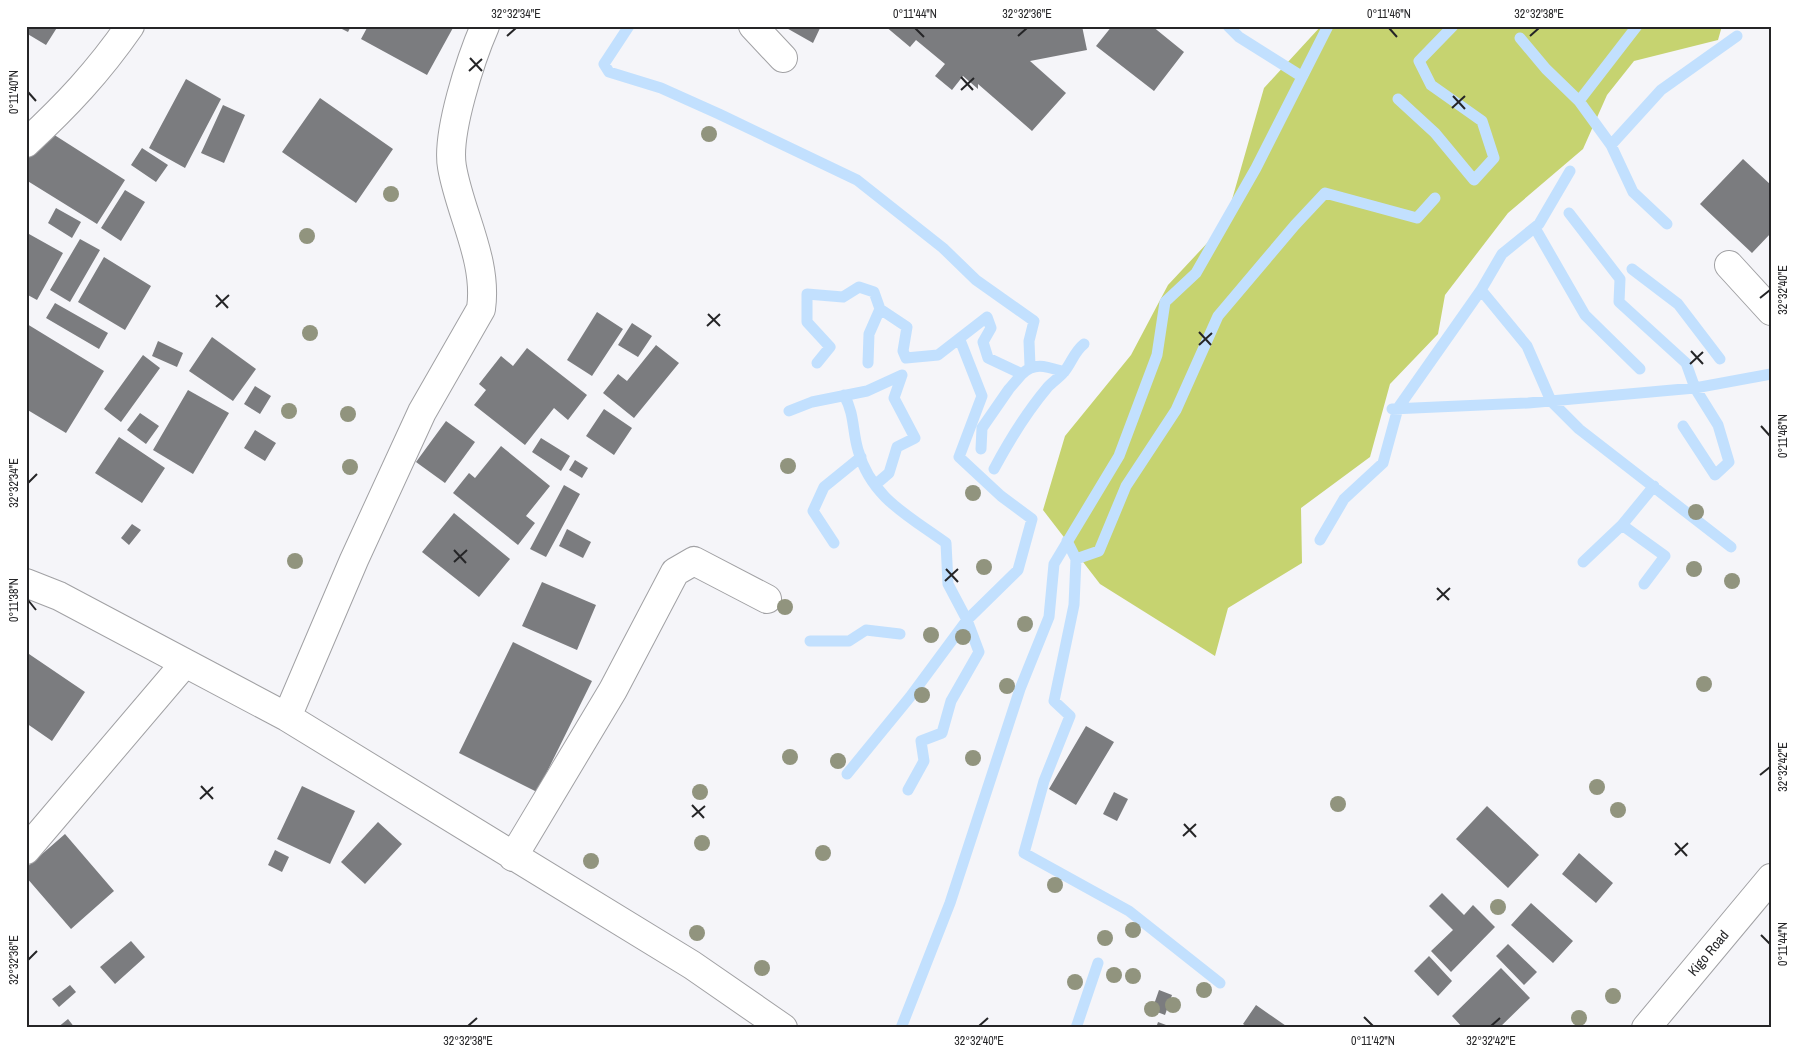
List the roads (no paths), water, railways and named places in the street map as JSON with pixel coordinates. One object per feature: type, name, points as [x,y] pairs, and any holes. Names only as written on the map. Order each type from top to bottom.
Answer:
[{"type":"street","points":[[26,142],[71,102],[109,57],[130,26]]},
{"type":"street","points":[[287,717],[354,560],[422,412],[482,309],[484,291],[480,267],[456,185],[451,149],[461,100],[485,26]]},
{"type":"street","points":[[753,26],[784,58]]},
{"type":"street","points":[[1729,265],[1771,311]]},
{"type":"street","points":[[513,857],[613,690],[675,572],[694,561],[767,599]]},
{"type":"street","points":[[26,583],[59,596],[287,717],[692,965],[784,1028]]},
{"type":"street","points":[[26,850],[185,663]]},
{"type":"street","name":"Kigo Road","points":[[1646,1028],[1771,878]]},
{"type":"waterway","points":[[629,26],[604,64],[609,72],[661,88],[857,180],[943,248],[976,280],[1034,321],[1029,341],[1030,366]]},
{"type":"waterway","points":[[1228,26],[1239,37],[1301,76]]},
{"type":"waterway","points":[[901,1028],[950,903],[1020,689],[1049,617],[1054,564],[1119,456],[1157,355],[1165,302],[1196,273],[1256,168],[1328,26]]},
{"type":"waterway","points":[[1398,99],[1435,133],[1474,180],[1494,158],[1482,121],[1431,85],[1419,61],[1453,26]]},
{"type":"waterway","points":[[1579,101],[1637,26]]},
{"type":"waterway","points":[[1611,145],[1661,90],[1737,36]]},
{"type":"waterway","points":[[1520,38],[1546,69],[1579,101],[1611,145],[1633,192],[1667,224]]},
{"type":"waterway","points":[[1320,540],[1344,499],[1383,463],[1398,408],[1481,290],[1502,254],[1539,224],[1570,171]]},
{"type":"waterway","points":[[1076,559],[1099,551],[1126,486],[1176,410],[1218,316],[1295,225],[1325,193],[1417,218],[1435,198]]},
{"type":"waterway","points":[[1569,213],[1620,279],[1619,302],[1686,363],[1695,388],[1718,425],[1729,462],[1715,475],[1683,426]]},
{"type":"waterway","points":[[1535,228],[1585,315],[1640,369]]},
{"type":"waterway","points":[[1632,269],[1678,304],[1720,359]]},
{"type":"waterway","points":[[817,363],[830,347],[807,322],[807,294],[843,297],[859,287],[874,292],[880,309],[907,327],[903,351],[906,358],[938,355],[987,317],[991,328],[983,342],[988,358],[1022,374],[1037,366],[1064,372]]},
{"type":"waterway","points":[[1481,290],[1527,346],[1551,401],[1579,429],[1731,547]]},
{"type":"waterway","points":[[868,363],[869,334],[880,309]]},
{"type":"waterway","points":[[847,774],[910,697],[967,620],[1018,570],[1032,519],[1001,496],[959,457],[982,396],[960,340]]},
{"type":"waterway","points":[[994,469],[1032,407],[1049,386],[1064,372],[1084,344]]},
{"type":"waterway","points":[[981,449],[982,428],[1009,389],[1022,374]]},
{"type":"waterway","points":[[1392,409],[1528,403],[1695,388],[1771,374]]},
{"type":"waterway","points":[[789,411],[812,402],[867,391],[902,375],[894,398],[915,438],[897,447],[889,473],[875,485]]},
{"type":"waterway","points":[[844,395],[852,416],[858,450],[864,467],[872,481],[893,504],[946,543],[948,584],[967,620],[979,652],[951,701],[942,733],[921,741],[924,761],[908,790]]},
{"type":"waterway","points":[[834,543],[813,511],[824,487],[861,457]]},
{"type":"waterway","points":[[1583,562],[1622,525],[1654,486]]},
{"type":"waterway","points":[[1622,525],[1665,556],[1644,584]]},
{"type":"waterway","points":[[1067,541],[1076,559],[1074,605],[1054,701],[1070,716],[1044,781],[1024,853],[1129,911],[1220,983]]},
{"type":"waterway","points":[[810,641],[849,641],[866,630],[900,634]]},
{"type":"waterway","points":[[1076,1028],[1098,963]]}]
